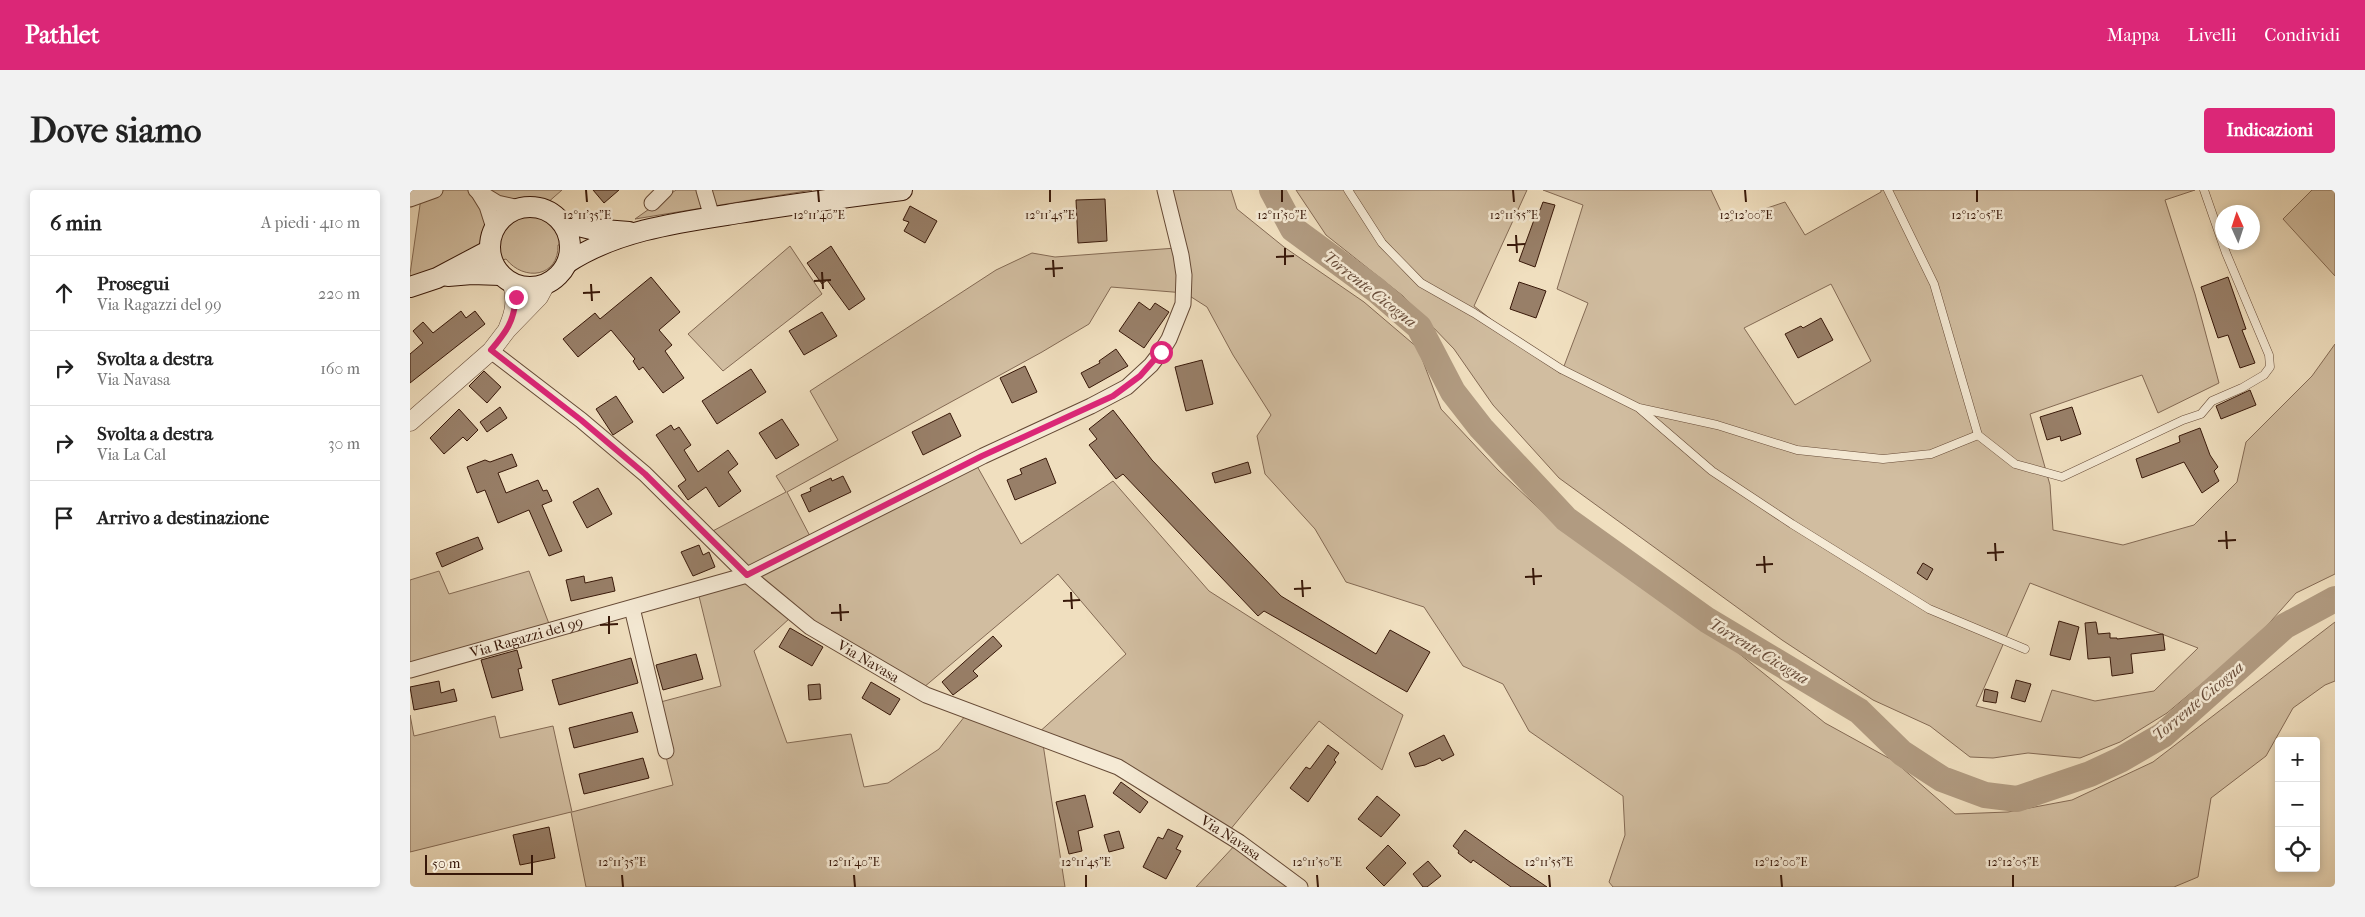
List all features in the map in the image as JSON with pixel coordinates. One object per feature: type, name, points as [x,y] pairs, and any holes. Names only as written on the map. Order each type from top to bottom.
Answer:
[{"type":"main road","points":[[567,263],[589,250],[642,231],[712,217],[902,190]]},
{"type":"main road","points":[[437,278],[472,274],[507,279],[523,287],[546,284],[562,272],[571,249],[569,235],[562,222],[554,214],[543,208],[531,206],[519,208],[504,215],[494,228],[490,250],[493,264],[507,279]]},
{"type":"main road","points":[[562,222],[591,229],[642,231]]},
{"type":"main road","points":[[410,287],[437,278],[490,250]]},
{"type":"street","points":[[410,199],[435,190]]},
{"type":"street","points":[[476,190],[497,203],[519,208]]},
{"type":"street","points":[[476,190],[487,206],[494,228]]},
{"type":"street","points":[[652,203],[665,190]]},
{"type":"street","points":[[704,190],[712,217]]},
{"type":"street","name":"Via Ragazzi del 99","points":[[410,670],[747,575],[982,456],[1113,396],[1140,376],[1151,365],[1169,339],[1183,304],[1184,275],[1181,255],[1165,190]]},
{"type":"street","points":[[507,279],[516,297],[514,314],[507,330]]},
{"type":"street","points":[[410,422],[491,350],[507,330],[539,297],[546,284]]},
{"type":"street","name":"Via Navasa","points":[[491,350],[581,420],[645,474],[747,575],[810,627],[902,683],[965,712],[1118,767],[1239,842],[1300,887]]},
{"type":"street","points":[[632,608],[666,751]]},
{"type":"lane","points":[[1348,190],[1382,243],[1421,283],[1474,313],[1561,370],[1639,408],[1717,425],[1797,450],[1883,459],[1931,454],[1978,435]]},
{"type":"lane","points":[[1888,190],[1934,284],[1978,435],[2015,464],[2062,477],[2183,420],[2201,414],[2212,401],[2242,388],[2264,375],[2270,367],[2269,355],[2226,253],[2204,190]]},
{"type":"lane","points":[[1639,408],[1712,471],[1824,544],[1929,609],[2025,649]]},
{"type":"shaded area","points":[[441,190],[562,190],[546,204],[578,240],[558,245],[557,256],[553,264],[547,270],[539,273],[522,271],[506,259],[410,291],[410,274],[421,198]]},
{"type":"shaded area","points":[[676,190],[812,190],[635,219]]},
{"type":"shaded area","points":[[1164,190],[1231,190],[1237,209],[1284,247],[1364,302],[1418,348],[1441,409],[1498,470],[1564,532],[1736,651],[1825,723],[1894,761],[1955,814],[2008,812],[2072,800],[2153,762],[2335,622],[2335,681],[2325,685],[2293,708],[2266,756],[2211,798],[2198,877],[2174,887],[1613,887],[1609,882],[1625,835],[1623,796],[1529,731],[1503,684],[1463,666],[1424,607],[1346,582],[1315,529],[1265,474],[1257,436],[1271,415],[1233,355],[1207,307],[1185,293],[1111,287],[1089,324],[1042,352],[787,492],[812,540],[973,459],[1021,544],[1113,481],[1209,591],[1403,715],[1382,770],[1319,721],[1225,836],[1138,781],[1043,744],[1065,887],[586,887],[571,812],[410,852],[410,715],[414,736],[495,716],[500,738],[553,726],[572,812],[673,785],[653,704],[721,686],[697,588],[747,573],[709,533],[786,492],[776,476],[838,440],[810,391],[996,270],[1032,253],[1055,257],[1176,248]],"holes":[[[1058,574],[1126,654],[1037,734],[965,716],[939,749],[888,783],[864,787],[851,734],[787,743],[754,651],[790,618],[917,693]]]},
{"type":"shaded area","points":[[1296,190],[1527,190],[1474,306],[1561,374],[1588,303],[1557,289],[1583,205],[1543,190],[1711,190],[1726,222],[1785,202],[1805,235],[1881,192],[1881,190],[2195,190],[2165,200],[2195,294],[2219,383],[2158,413],[2142,375],[2030,414],[2050,485],[2053,530],[2123,545],[2194,525],[2237,482],[2246,442],[2312,376],[2335,344],[2335,574],[2296,593],[2264,629],[2235,656],[2167,713],[2120,742],[2080,758],[2028,753],[1993,758],[1970,757],[1930,726],[1873,700],[1782,640],[1559,478],[1493,405],[1454,349],[1403,296],[1326,235]],"holes":[[[1831,284],[1871,361],[1795,405],[1744,328]],[[2030,583],[2198,648],[2154,691],[2095,701],[2052,690],[2041,722],[1976,706]]]},
{"type":"shaded area","points":[[2312,190],[2335,190],[2335,276],[2283,219]]},
{"type":"shaded area","points":[[790,246],[822,294],[723,371],[688,334]]},
{"type":"shaded area","points":[[439,571],[449,594],[529,571],[551,629],[410,667],[410,580]]},
{"type":"shaded area","points":[[1237,843],[1294,887],[1196,887]]},
{"type":"building","points":[[593,190],[619,190],[604,203]]},
{"type":"building","points":[[1105,199],[1107,241],[1078,243],[1076,200]]},
{"type":"building","points":[[1543,202],[1555,205],[1535,267],[1519,261],[1538,209],[1540,210]]},
{"type":"building","points":[[910,206],[937,221],[925,243],[904,231],[909,222],[903,220]]},
{"type":"building","points":[[831,246],[865,299],[849,310],[827,280],[822,284],[807,263]]},
{"type":"building","points":[[651,277],[680,312],[659,330],[672,345],[665,351],[684,378],[663,393],[643,367],[639,370],[633,361],[635,359],[611,330],[578,357],[563,339],[595,313],[600,319]]},
{"type":"building","points":[[2228,277],[2246,329],[2242,330],[2255,363],[2240,368],[2228,335],[2218,338],[2201,287]]},
{"type":"building","points":[[1519,282],[1546,291],[1536,318],[1510,309]]},
{"type":"building","points":[[1139,302],[1150,310],[1155,303],[1169,312],[1144,348],[1119,331]]},
{"type":"building","points":[[461,311],[466,318],[475,311],[485,324],[410,383],[410,354],[423,343],[413,331],[423,322],[433,333]]},
{"type":"building","points":[[822,312],[837,336],[804,355],[789,331]]},
{"type":"building","points":[[1821,318],[1833,340],[1798,358],[1785,334],[1801,326],[1803,328]]},
{"type":"building","points":[[1116,349],[1128,366],[1089,388],[1081,373],[1100,363],[1099,361]]},
{"type":"building","points":[[1202,360],[1213,404],[1186,411],[1175,367]]},
{"type":"building","points":[[1025,366],[1037,392],[1012,403],[1000,378]]},
{"type":"building","points":[[751,369],[766,392],[717,424],[702,401]]},
{"type":"building","points":[[484,371],[501,387],[487,403],[469,386]]},
{"type":"building","points":[[2250,390],[2256,405],[2221,419],[2216,406]]},
{"type":"building","points":[[616,396],[633,422],[613,435],[596,409]]},
{"type":"building","points":[[500,407],[507,418],[487,432],[480,422]]},
{"type":"building","points":[[2072,407],[2081,434],[2061,441],[2060,436],[2047,440],[2040,417]]},
{"type":"building","points":[[459,409],[478,430],[467,441],[463,437],[444,454],[430,438]]},
{"type":"building","points":[[1113,410],[1152,460],[1281,596],[1376,654],[1390,630],[1430,652],[1407,692],[1264,611],[1258,616],[1123,474],[1116,479],[1089,445],[1097,439],[1089,429]]},
{"type":"building","points":[[950,413],[961,436],[923,455],[912,432]]},
{"type":"building","points":[[782,419],[799,445],[776,459],[759,433]]},
{"type":"building","points":[[671,425],[674,430],[679,427],[691,445],[684,450],[698,472],[728,450],[738,464],[728,472],[741,491],[719,507],[706,487],[688,500],[678,486],[686,480],[656,435]]},
{"type":"building","points":[[2200,428],[2210,455],[2218,467],[2214,471],[2219,481],[2202,493],[2184,462],[2142,478],[2136,459],[2180,442],[2179,436]]},
{"type":"building","points":[[512,454],[517,466],[498,473],[506,493],[538,480],[543,491],[547,490],[552,501],[542,505],[562,551],[549,556],[529,510],[498,523],[485,490],[477,493],[467,467],[485,460],[490,462]]},
{"type":"building","points":[[1046,458],[1056,483],[1015,500],[1007,480],[1022,474],[1020,469]]},
{"type":"building","points":[[1248,462],[1251,473],[1215,483],[1212,473]]},
{"type":"building","points":[[843,476],[851,492],[809,512],[801,495],[811,491],[810,488],[831,478],[832,481]]},
{"type":"building","points":[[598,488],[612,514],[587,528],[573,502]]},
{"type":"building","points":[[478,537],[483,549],[442,567],[436,553]]},
{"type":"building","points":[[699,545],[703,555],[709,552],[715,567],[693,576],[681,552]]},
{"type":"building","points":[[1923,563],[1933,569],[1927,580],[1917,573]]},
{"type":"building","points":[[584,576],[585,583],[612,577],[615,591],[571,601],[566,580]]},
{"type":"building","points":[[2059,621],[2079,627],[2070,660],[2050,655]]},
{"type":"building","points":[[2096,622],[2098,634],[2110,633],[2110,638],[2117,639],[2163,634],[2165,650],[2131,654],[2133,673],[2112,676],[2110,657],[2088,659],[2085,623]]},
{"type":"building","points":[[790,628],[823,647],[812,666],[779,647]]},
{"type":"building","points":[[993,636],[1002,646],[973,671],[978,676],[953,695],[942,682]]},
{"type":"building","points":[[517,650],[522,668],[518,669],[523,690],[492,698],[481,660]]},
{"type":"building","points":[[696,654],[703,679],[663,690],[656,665]]},
{"type":"building","points":[[631,658],[638,683],[559,705],[552,680]]},
{"type":"building","points":[[2016,680],[2031,684],[2025,702],[2011,698]]},
{"type":"building","points":[[439,681],[441,693],[454,689],[457,701],[414,710],[410,687]]},
{"type":"building","points":[[871,682],[900,699],[890,715],[862,698]]},
{"type":"building","points":[[820,684],[821,699],[809,700],[808,685]]},
{"type":"building","points":[[1985,689],[1998,692],[1996,703],[1983,701]]},
{"type":"building","points":[[632,712],[638,732],[574,748],[569,728]]},
{"type":"building","points":[[1444,735],[1454,755],[1442,761],[1440,758],[1425,765],[1415,767],[1409,753]]},
{"type":"building","points":[[1328,745],[1339,753],[1334,760],[1336,762],[1308,802],[1290,788],[1306,767],[1310,769]]},
{"type":"building","points":[[643,758],[649,778],[584,794],[579,774]]},
{"type":"building","points":[[1121,782],[1148,802],[1140,813],[1113,793]]},
{"type":"building","points":[[1085,795],[1093,827],[1078,831],[1082,851],[1069,854],[1056,802]]},
{"type":"building","points":[[1377,796],[1400,815],[1381,837],[1358,819]]},
{"type":"building","points":[[549,827],[555,858],[520,865],[513,835]]},
{"type":"building","points":[[1168,829],[1183,836],[1176,849],[1181,851],[1166,879],[1143,867],[1158,837],[1163,839]]},
{"type":"building","points":[[1465,830],[1547,887],[1511,887],[1473,860],[1471,863],[1458,853],[1459,851],[1453,846]]},
{"type":"building","points":[[1119,831],[1124,848],[1109,852],[1104,835]]},
{"type":"building","points":[[1388,845],[1406,863],[1384,886],[1366,868]]},
{"type":"building","points":[[1428,861],[1441,876],[1427,887],[1423,887],[1413,874]]},
{"type":"waterway","name":"Torrente Cicogna","points":[[1272,190],[1293,229],[1376,290],[1419,327],[1453,392],[1481,428],[1566,519],[1707,620],[1859,711],[1902,753],[1942,779],[1985,795],[2017,799],[2090,774],[2120,760],[2163,735],[2285,626],[2335,599]]},
{"type":"route","points":[[516,297],[514,314],[507,330],[491,350],[581,420],[645,474],[747,575],[982,456],[1113,396],[1127,388],[1151,365],[1161,352]]}]
